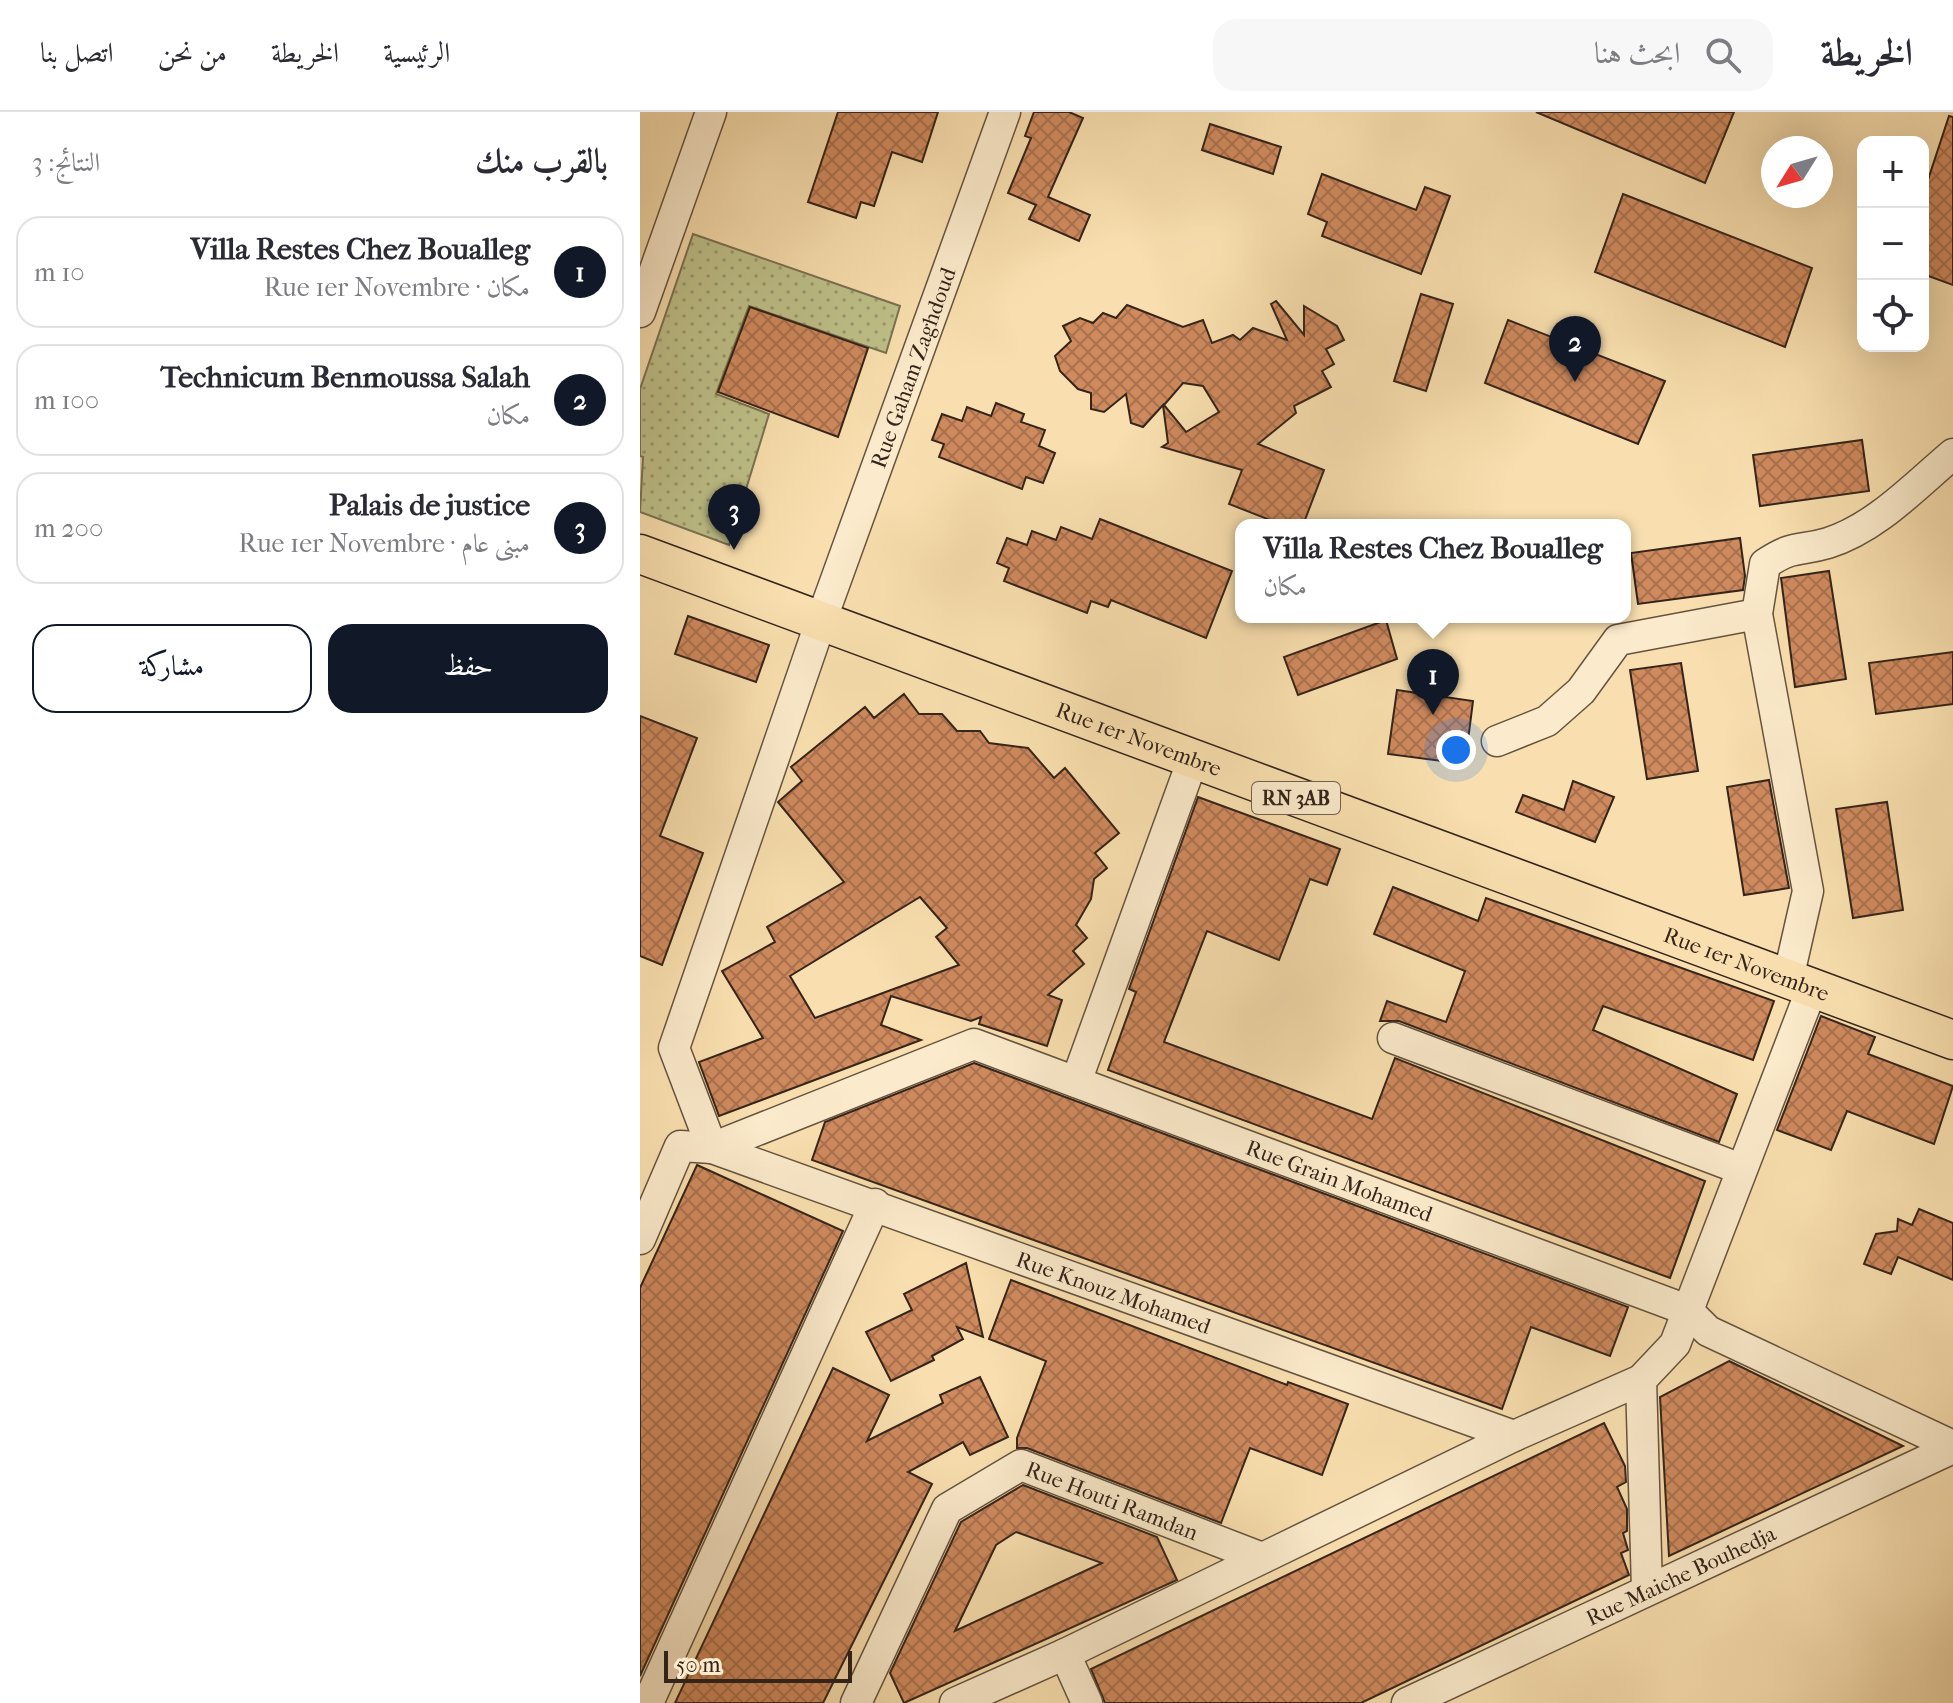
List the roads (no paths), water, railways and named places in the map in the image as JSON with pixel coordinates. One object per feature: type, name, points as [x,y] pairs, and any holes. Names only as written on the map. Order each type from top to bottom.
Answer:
[{"type":"main road","name":"Rue 1er Novembre","points":[[640,554],[1953,1040]]},
{"type":"street","points":[[640,312],[711,112]]},
{"type":"street","name":"Rue Gaham Zaghdoud","points":[[674,1048],[821,621],[1005,112]]},
{"type":"street","points":[[955,1703],[1065,1654],[1514,1436],[1641,1380],[1675,1344],[1741,1169],[1800,984],[1808,891],[1757,614],[1765,564],[1788,549],[1828,543],[1880,516],[1953,454]]},
{"type":"street","points":[[1497,741],[1547,721],[1581,691],[1618,640],[1757,614]]},
{"type":"street","points":[[1076,1082],[1193,759]]},
{"type":"street","points":[[1393,1038],[1741,1169]]},
{"type":"street","name":"Rue Grain Mohamed","points":[[712,1148],[974,1044],[1687,1310],[1708,1331],[1953,1447]]},
{"type":"street","points":[[640,1239],[680,1146],[674,1048]]},
{"type":"street","points":[[674,1048],[712,1148],[680,1146]]},
{"type":"street","name":"Rue Knouz Mohamed","points":[[712,1148],[1514,1436]]},
{"type":"street","points":[[648,1703],[875,1204]]},
{"type":"street","points":[[1641,1380],[1647,1589]]},
{"type":"street","name":"Rue Maiche Bouhedja","points":[[1407,1703],[1953,1447]]},
{"type":"street","name":"Rue Houti Ramdan","points":[[856,1703],[947,1509],[1021,1465],[1262,1558]]},
{"type":"street","points":[[1065,1654],[1087,1703]]},
{"type":"place","name":"Technicum Benmoussa Salah","points":[[1575,382]]},
{"type":"place","name":"Palais de justice","points":[[734,550]]},
{"type":"place","name":"Villa Restes Chez Boualleg","points":[[1433,715]]}]
